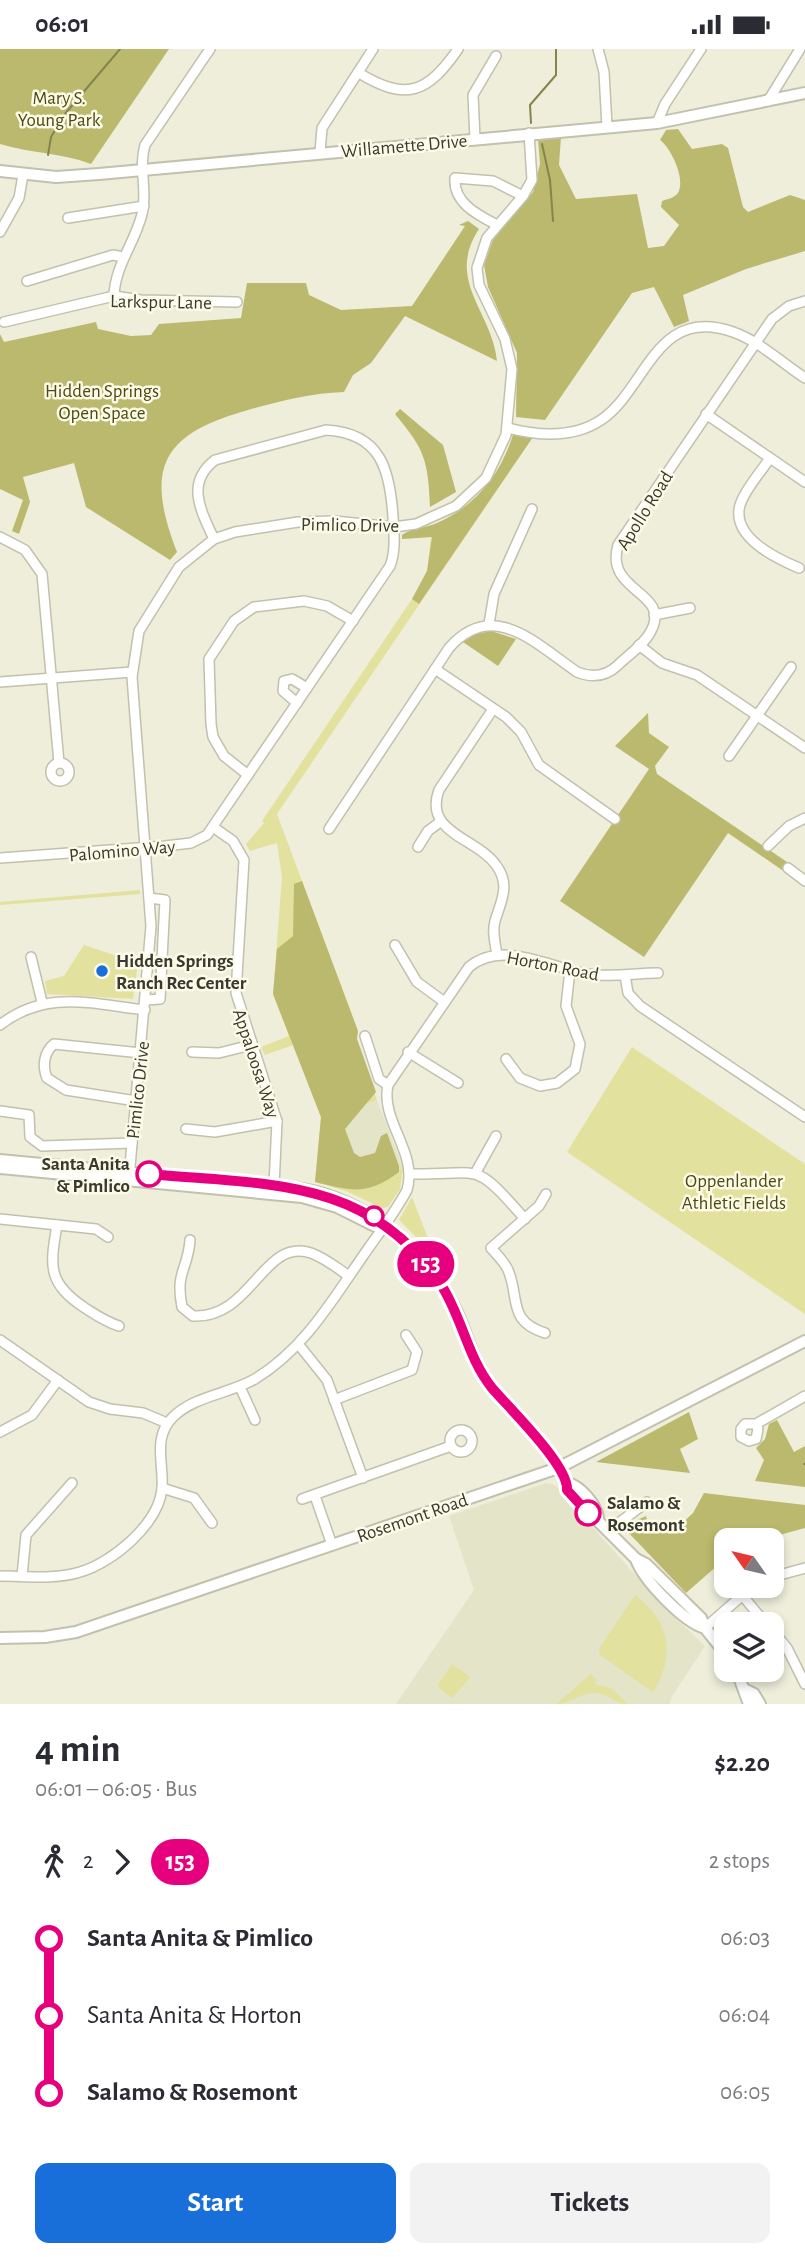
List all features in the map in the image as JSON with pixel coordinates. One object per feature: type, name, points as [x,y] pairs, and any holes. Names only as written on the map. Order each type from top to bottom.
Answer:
[{"type":"main road","name":"Willamette Drive","points":[[0,171],[56,177],[657,123],[805,93]]},
{"type":"main road","points":[[0,1160],[302,1197],[337,1207],[374,1226],[383,1226]]},
{"type":"main road","points":[[0,1168],[274,1186],[334,1198],[372,1215],[420,1257],[440,1283],[457,1313],[481,1372],[558,1468],[568,1483],[567,1490],[590,1516],[598,1518],[636,1559],[646,1564],[701,1618],[714,1639]]},
{"type":"main road","name":"Rosemont Road","points":[[0,1638],[45,1637],[76,1632],[558,1468],[805,1341]]},
{"type":"main road","points":[[742,1682],[749,1704]]},
{"type":"main road","points":[[746,1690],[754,1694],[760,1704]]},
{"type":"street","points":[[114,296],[123,257],[135,234],[144,206],[145,184],[142,169],[145,145],[210,49]]},
{"type":"street","points":[[359,73],[390,89],[424,87],[438,78],[458,49]]},
{"type":"street","points":[[598,49],[604,72],[607,127]]},
{"type":"street","points":[[657,123],[665,104],[701,49]]},
{"type":"street","points":[[768,101],[800,49]]},
{"type":"street","points":[[320,152],[322,128],[359,73],[370,50]]},
{"type":"street","points":[[475,139],[472,95],[496,56]]},
{"type":"street","name":"Pimlico Drive","points":[[129,1176],[151,936],[147,848],[132,672],[135,646],[146,616],[179,566],[214,539],[252,529],[298,522],[334,521],[394,527],[437,517],[468,497],[494,464],[508,428],[510,356],[503,334],[482,295],[477,273],[481,251],[497,225],[523,196],[533,173],[529,133]]},
{"type":"street","points":[[0,232],[4,218],[19,198],[23,175]]},
{"type":"street","points":[[497,225],[468,209],[454,183],[455,178],[493,181],[523,196]]},
{"type":"street","points":[[68,218],[144,206]]},
{"type":"street","points":[[27,281],[113,255],[123,257]]},
{"type":"street","name":"Larkspur Lane","points":[[4,322],[114,296],[141,300],[237,302]]},
{"type":"street","name":"Apollo Road","points":[[654,615],[643,594],[618,574],[616,551],[754,344],[780,312],[805,302]]},
{"type":"street","points":[[508,428],[561,434],[595,424],[613,410],[655,351],[687,331],[720,329],[735,333],[805,378]]},
{"type":"street","points":[[706,414],[805,482]]},
{"type":"street","name":"Palomino Way","points":[[0,858],[147,848],[199,841],[213,827],[390,566],[394,527],[390,480],[381,458],[350,434],[326,430],[227,456],[206,467],[200,479],[197,497],[214,539]]},
{"type":"street","points":[[770,459],[741,502],[740,525],[754,541],[799,568]]},
{"type":"street","points":[[489,624],[494,594],[532,509]]},
{"type":"street","points":[[0,537],[26,550],[42,573],[59,763]]},
{"type":"street","points":[[248,775],[224,756],[213,737],[211,724],[209,659],[234,621],[254,607],[304,601],[327,606],[353,621]]},
{"type":"street","points":[[329,829],[435,669],[461,635],[489,624],[517,631],[575,670],[589,676],[610,671],[639,645],[651,631],[654,615],[690,608]]},
{"type":"street","points":[[639,645],[655,660],[697,675],[805,748]]},
{"type":"street","points":[[729,756],[791,667]]},
{"type":"street","points":[[435,669],[521,732],[539,765],[615,819]]},
{"type":"street","points":[[0,682],[132,672]]},
{"type":"street","points":[[297,703],[283,691],[284,681],[292,679],[307,688]]},
{"type":"street","points":[[493,709],[439,790],[435,806],[440,822],[489,857],[500,872],[505,889],[494,930],[497,954]]},
{"type":"street","points":[[768,846],[789,826],[805,818]]},
{"type":"street","points":[[418,847],[428,831],[440,822]]},
{"type":"street","name":"Appaloosa Way","points":[[213,827],[233,841],[244,860],[236,993],[277,1121],[274,1186]]},
{"type":"street","points":[[788,868],[805,881]]},
{"type":"street","points":[[0,1025],[25,1008],[42,1002],[146,1005],[158,1000],[161,997],[164,957],[165,900],[149,898]]},
{"type":"street","points":[[395,946],[417,982],[443,1000]]},
{"type":"street","name":"Horton Road","points":[[388,1085],[443,1000],[469,967],[481,958],[497,954],[588,974],[658,973]]},
{"type":"street","points":[[31,957],[42,1002]]},
{"type":"street","points":[[506,1059],[520,1078],[540,1086],[557,1083],[575,1069],[580,1044],[566,1006],[570,970]]},
{"type":"street","points":[[625,975],[628,993],[640,1006],[805,1117]]},
{"type":"street","points":[[0,1576],[55,1577],[80,1572],[99,1564],[145,1525],[158,1506],[162,1487],[159,1450],[167,1423],[192,1405],[240,1387],[272,1367],[299,1345],[403,1198],[411,1174],[386,1099],[388,1085],[379,1079],[365,1036]]},
{"type":"street","points":[[136,1101],[65,1090],[47,1078],[45,1060],[54,1044],[141,1053]]},
{"type":"street","points":[[192,1052],[219,1053],[251,1045]]},
{"type":"street","points":[[408,1052],[458,1083]]},
{"type":"street","points":[[0,1111],[29,1115],[30,1137],[42,1146],[59,1148],[132,1143]]},
{"type":"street","points":[[186,1129],[215,1132],[277,1121]]},
{"type":"street","points":[[476,1172],[496,1136]]},
{"type":"street","points":[[411,1174],[476,1172],[492,1182],[525,1219]]},
{"type":"street","points":[[545,1333],[531,1326],[519,1315],[507,1268],[491,1248],[539,1206],[546,1193]]},
{"type":"street","points":[[0,1219],[96,1230],[108,1237]]},
{"type":"street","points":[[57,1225],[51,1263],[58,1285],[71,1299],[107,1322],[120,1326]]},
{"type":"street","points":[[190,1240],[190,1253],[179,1283],[182,1307],[193,1316],[209,1315],[233,1304],[252,1288],[271,1262],[289,1252],[314,1254],[349,1276]]},
{"type":"street","points":[[334,1400],[408,1373],[415,1366],[417,1352],[406,1335]]},
{"type":"street","points":[[0,1340],[97,1405],[144,1413],[167,1423]]},
{"type":"street","points":[[299,1345],[320,1369],[363,1478]]},
{"type":"street","points":[[0,1432],[32,1415],[58,1380]]},
{"type":"street","points":[[240,1387],[255,1420]]},
{"type":"street","points":[[756,1424],[805,1396]]},
{"type":"street","points":[[302,1499],[451,1446]]},
{"type":"street","points":[[22,1576],[26,1535],[72,1483]]},
{"type":"street","points":[[162,1487],[194,1498],[212,1523]]},
{"type":"street","points":[[315,1496],[332,1545]]},
{"type":"street","points":[[608,1530],[647,1502]]},
{"type":"street","points":[[784,1574],[805,1568]]},
{"type":"street","points":[[705,1628],[739,1598]]},
{"type":"street","points":[[744,1598],[756,1612]]},
{"type":"street","points":[[784,1644],[805,1684]]},
{"type":"shaded area","points":[[377,1100],[403,1168],[352,1187],[327,1119]]},
{"type":"shaded area","points":[[546,1483],[555,1485],[663,1606],[705,1646],[671,1698],[670,1704],[396,1704],[474,1590],[449,1516]]},
{"type":"green space","name":"Mary S. Young Park","points":[[0,49],[169,49],[91,164],[0,144]]},
{"type":"green space","points":[[678,129],[692,149],[722,144],[728,148],[743,207],[748,212],[790,195],[805,200],[805,251],[746,269],[683,295],[689,321],[674,327],[654,287],[632,293],[545,420],[516,417],[517,353],[488,287],[484,265],[493,240],[533,192],[540,164],[538,139],[561,137],[559,165],[576,199],[637,194],[648,248],[664,246],[679,225],[661,207],[662,201],[678,193],[680,180],[673,157],[660,140],[666,130]]},
{"type":"green space","name":"Hidden Springs Open Space","points":[[468,221],[479,229],[470,248],[468,280],[493,343],[497,361],[405,316],[371,363],[353,375],[344,392],[307,396],[248,410],[196,430],[179,443],[168,458],[162,476],[162,497],[177,552],[170,560],[86,507],[74,463],[23,477],[30,502],[19,534],[12,531],[23,500],[0,489],[0,334],[4,342],[96,322],[98,329],[131,336],[151,335],[159,324],[241,318],[247,283],[306,283],[309,295],[341,310],[412,306],[465,226],[459,225]]},
{"type":"green space","points":[[400,409],[443,445],[456,492],[430,507],[423,456],[413,437],[395,414]]},
{"type":"green space","points":[[513,435],[533,437],[277,814],[358,1031],[354,1037],[377,1100],[327,1119],[352,1187],[403,1168],[400,1189],[388,1207],[382,1208],[346,1191],[315,1182],[321,1117],[293,1045],[265,1055],[261,1047],[289,1036],[273,994],[282,877],[277,843],[250,851],[246,844],[264,823],[262,821],[412,599],[427,571],[431,537],[402,539],[402,535],[437,523],[464,508],[494,475]]},
{"type":"green space","points":[[513,435],[533,437],[419,604],[412,599],[427,571],[432,537],[402,539],[402,535],[437,523],[464,508],[494,475]]},
{"type":"green space","points":[[491,631],[516,639],[498,666],[463,642],[476,634]]},
{"type":"green space","points":[[648,713],[649,733],[669,747],[655,766],[657,774],[790,864],[785,872],[728,833],[644,957],[560,901],[649,769],[615,746]]},
{"type":"green space","points":[[302,881],[358,1031],[357,1039],[376,1092],[345,1129],[354,1153],[360,1157],[375,1153],[381,1136],[387,1133],[399,1166],[399,1172],[367,1188],[348,1189],[315,1182],[321,1117],[273,994],[277,949],[293,936],[294,884]]},
{"type":"green space","points":[[140,890],[140,894],[0,905],[0,902]]},
{"type":"green space","name":"Hidden Springs Ranch Rec Center","points":[[84,945],[138,963],[133,999],[47,994],[45,981],[64,976]]},
{"type":"green space","name":"Oppenlander Athletic Fields","points":[[632,1047],[805,1164],[805,1314],[567,1152]]},
{"type":"green space","points":[[412,1197],[434,1254],[399,1220]]},
{"type":"green space","points":[[689,1412],[698,1439],[680,1449],[690,1473],[596,1462]]},
{"type":"green space","points":[[777,1420],[794,1452],[805,1446],[805,1487],[755,1481],[764,1460],[756,1448],[765,1439],[769,1424]]},
{"type":"green space","points":[[704,1493],[805,1505],[805,1528],[784,1534],[784,1528],[714,1528],[714,1568],[686,1593],[626,1530],[626,1525],[646,1516],[649,1528],[674,1531],[693,1513]]},
{"type":"green space","points":[[635,1595],[656,1616],[666,1639],[665,1665],[653,1692],[600,1655],[599,1649]]},
{"type":"green space","points":[[452,1664],[470,1677],[452,1698],[437,1686]]},
{"type":"green space","points":[[591,1674],[597,1680],[594,1684],[611,1688],[628,1704],[595,1693],[556,1704]]},
{"type":"waterway","points":[[48,155],[51,137],[64,115],[120,49]]},
{"type":"waterway","points":[[531,123],[530,105],[556,75],[556,49]]},
{"type":"waterway","points":[[542,144],[550,180],[553,221]]},
{"type":"bus line","name":"153","points":[[149,1174],[311,1191],[354,1205],[379,1219],[383,1226],[420,1257],[440,1283],[457,1313],[481,1372],[548,1452],[568,1483],[567,1490],[588,1513]]},
{"type":"place","name":"Hidden Springs Ranch Rec Center","points":[[102,971]]},
{"type":"place","name":"Santa Anita & Pimlico","points":[[149,1174]]},
{"type":"place","name":"Salamo & Rosemont","points":[[588,1513]]}]
